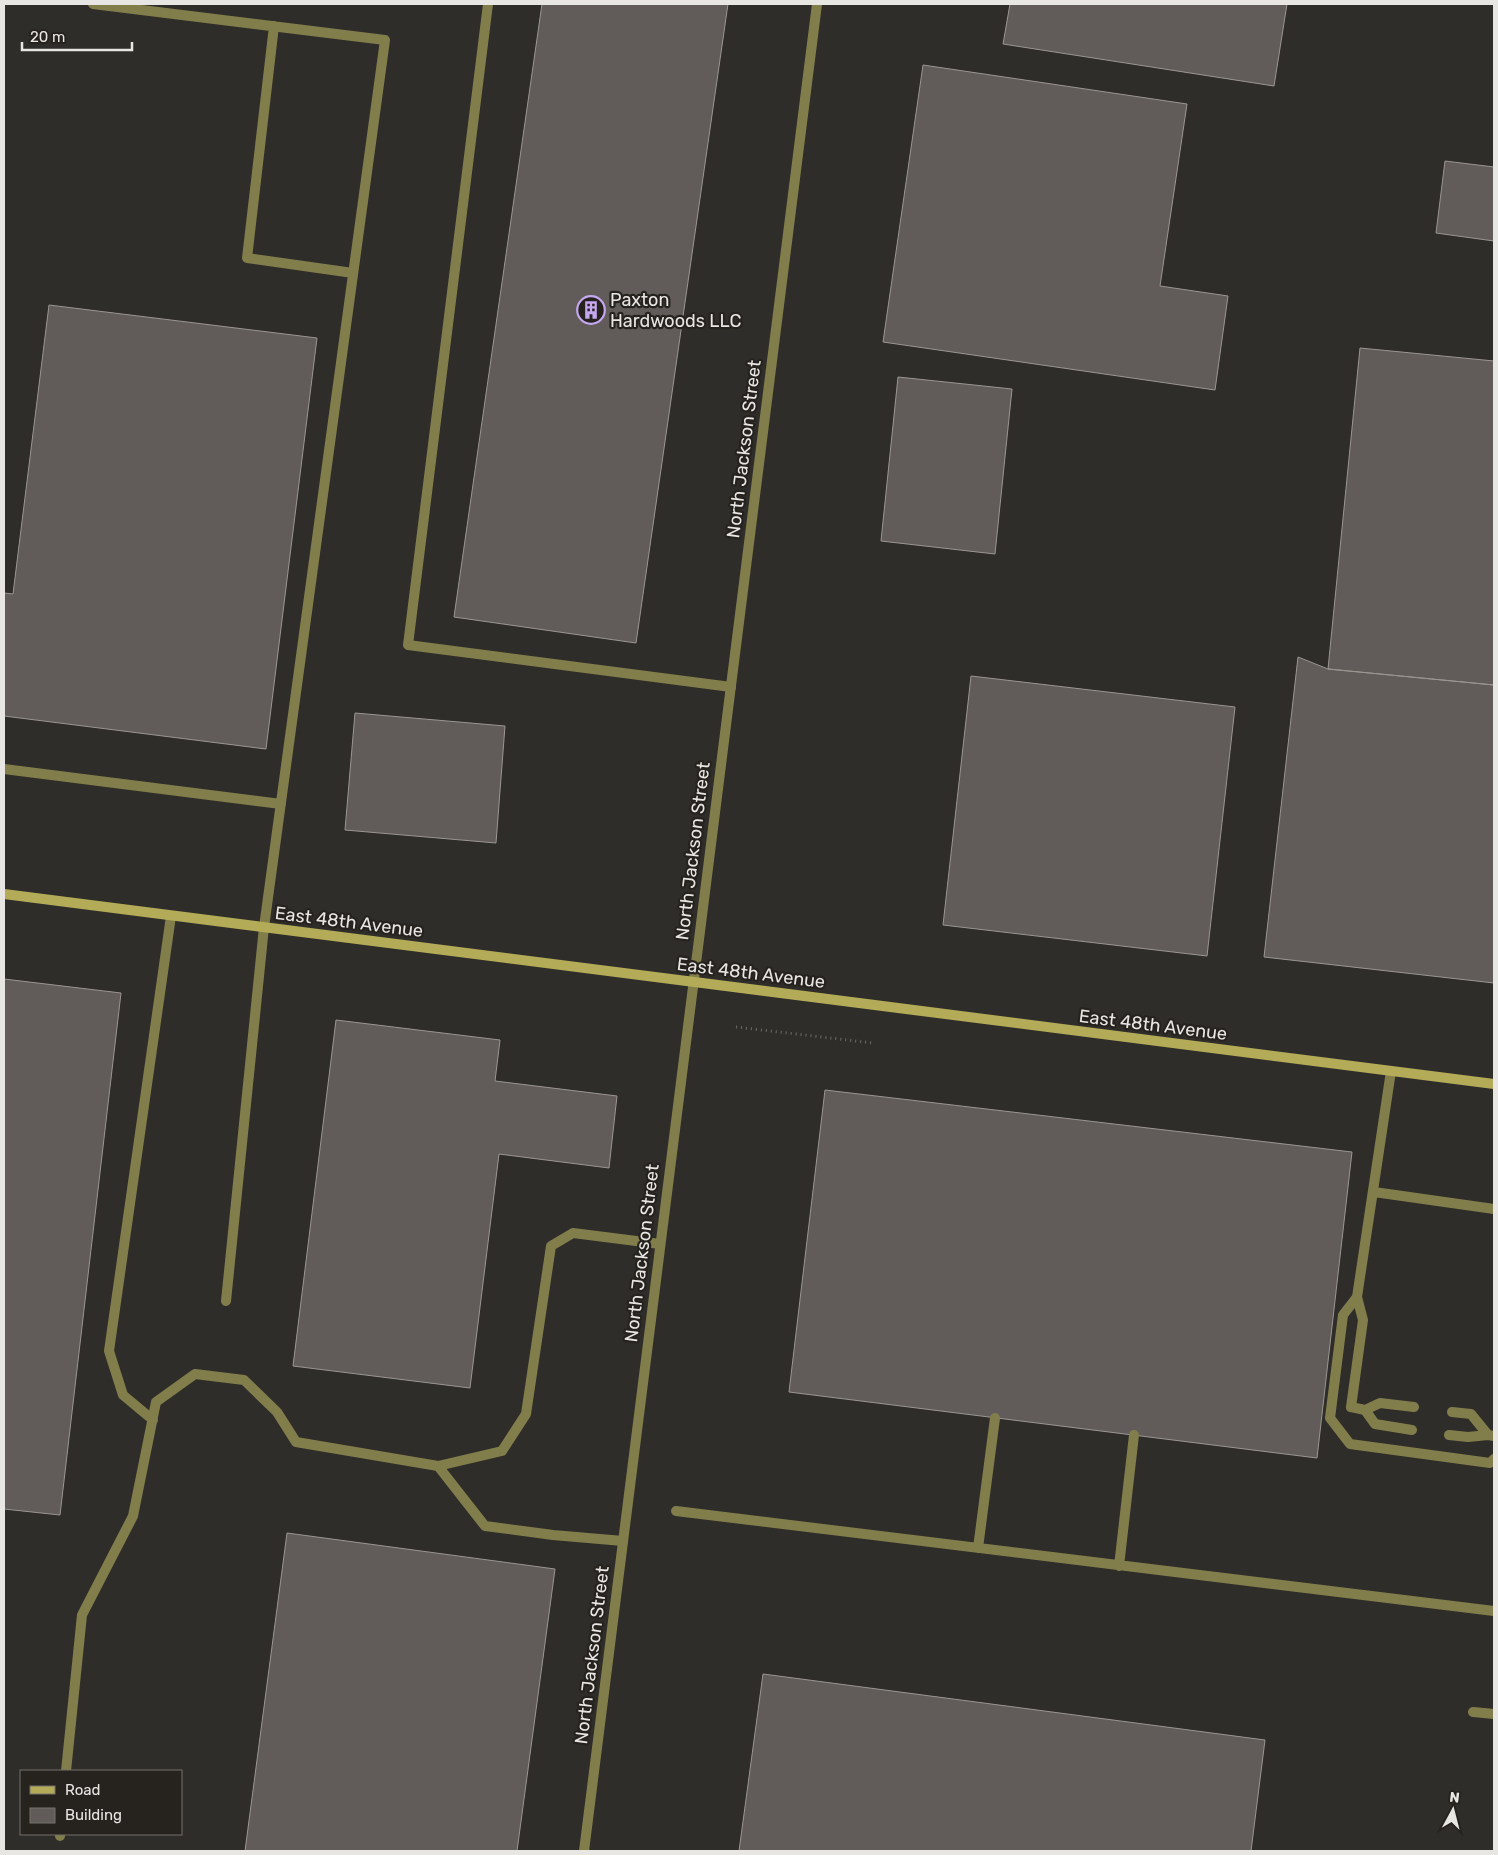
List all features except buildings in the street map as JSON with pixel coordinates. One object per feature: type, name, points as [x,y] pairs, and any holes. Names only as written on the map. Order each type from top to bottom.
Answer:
[{"type":"street","points":[[93,4],[385,40],[264,927],[226,1301]]},
{"type":"street","points":[[488,4],[408,645],[730,687]]},
{"type":"street","name":"North Jackson Street","points":[[584,1851],[817,4]]},
{"type":"street","points":[[274,26],[247,258],[353,273]]},
{"type":"street","points":[[4,769],[281,804]]},
{"type":"street","name":"East 48th Avenue","points":[[4,894],[1494,1084]]},
{"type":"street","points":[[153,1420],[123,1395],[109,1351],[171,916]]},
{"type":"street","points":[[1391,1071],[1357,1297],[1362,1320],[1351,1407],[1365,1410],[1380,1403],[1414,1407]]},
{"type":"street","points":[[1374,1192],[1494,1209]]},
{"type":"street","points":[[66,1770],[82,1614],[133,1516],[156,1402],[195,1374],[244,1380],[277,1412],[296,1442],[438,1466],[502,1451],[526,1414],[551,1246],[573,1233],[660,1244]]},
{"type":"street","points":[[1357,1297],[1343,1315],[1330,1418],[1350,1444],[1490,1463],[1494,1459]]},
{"type":"street","points":[[1365,1410],[1375,1424],[1412,1430]]},
{"type":"street","points":[[1452,1412],[1471,1414],[1491,1435]]},
{"type":"street","points":[[978,1548],[995,1418]]},
{"type":"street","points":[[1118,1566],[1134,1435]]},
{"type":"street","points":[[1449,1435],[1468,1437],[1491,1435]]},
{"type":"street","points":[[438,1466],[485,1526],[553,1535],[623,1541]]},
{"type":"street","points":[[676,1511],[1494,1611]]},
{"type":"street","points":[[1473,1712],[1494,1714]]},
{"type":"path","points":[[736,1027],[874,1043]]},
{"type":"place","name":"Paxton Hardwoods LLC","points":[[591,310]]}]
